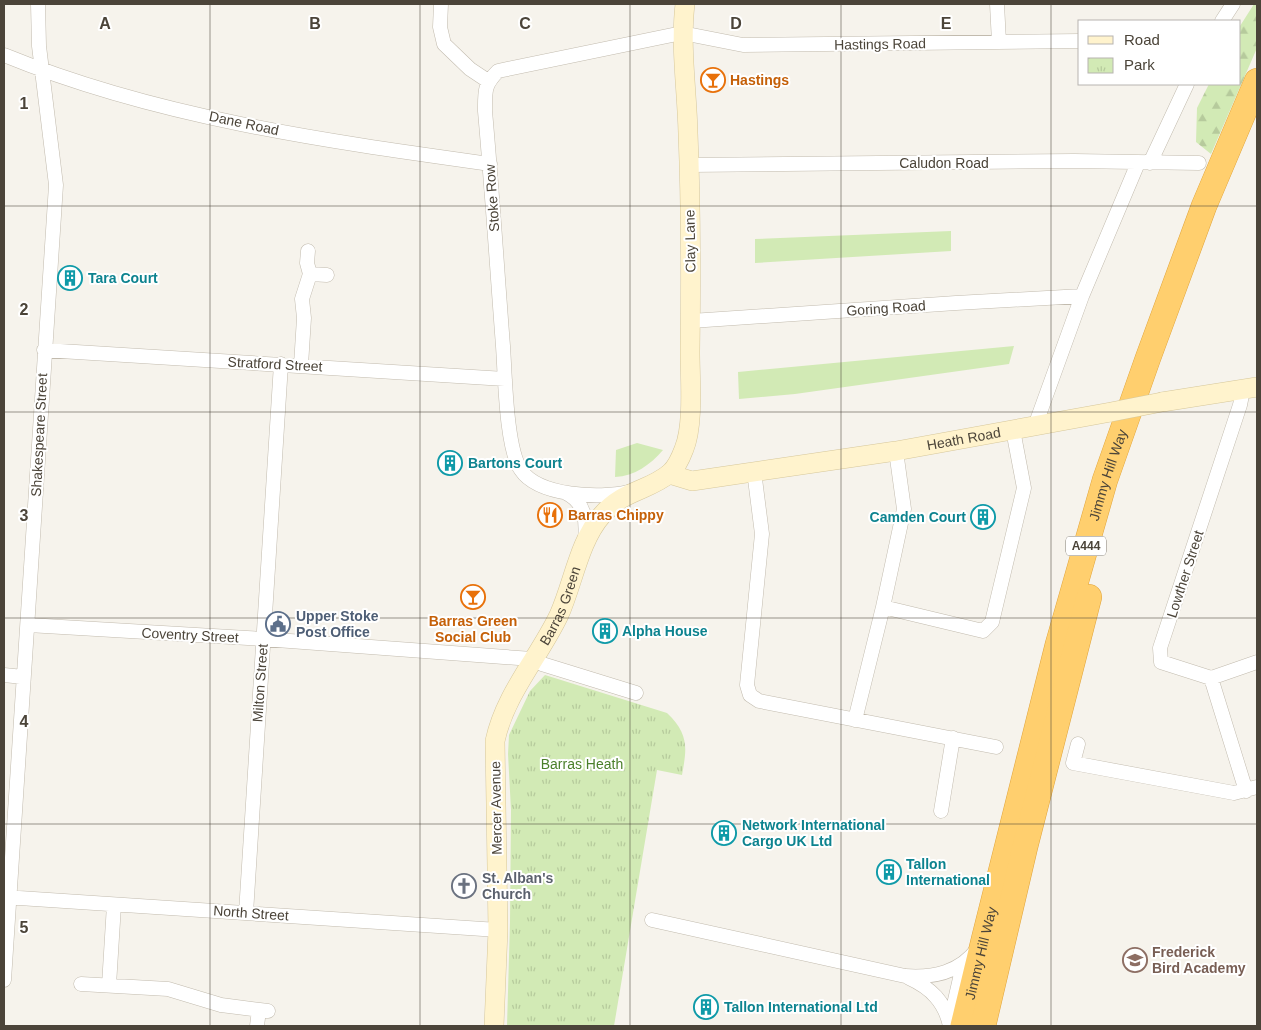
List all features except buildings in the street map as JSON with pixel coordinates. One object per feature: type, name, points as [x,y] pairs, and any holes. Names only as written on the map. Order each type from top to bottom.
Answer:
[{"type":"highway","name":"Jimmy Hill Way","points":[[954,1025],[977,948],[1058,644],[1105,480],[1204,206],[1257,81]]},
{"type":"highway","name":"Jimmy Hill Way","points":[[983,1026],[1062,702],[1097,568],[1128,464],[1158,372],[1219,208],[1257,125]]},
{"type":"street","name":"Shakespeare Street","points":[[4,980],[7,897],[28,625],[44,350],[56,186],[39,46],[38,4]]},
{"type":"street","points":[[441,4],[440,27],[444,44],[470,69],[488,81],[498,71],[509,68],[682,33]]},
{"type":"street","name":"Clay Lane","points":[[670,474],[680,460],[686,446],[688,432],[691,321],[690,165],[682,33],[685,4]]},
{"type":"street","points":[[997,4],[999,42]]},
{"type":"street","points":[[1223,20],[1234,4]]},
{"type":"street","name":"Hastings Road","points":[[682,33],[743,45],[1078,42]]},
{"type":"street","name":"Dane Road","points":[[4,56],[117,95],[244,124],[340,143],[490,164]]},
{"type":"street","name":"Stoke Row","points":[[488,81],[485,98],[511,440],[515,458],[520,469],[532,481],[560,491]]},
{"type":"street","points":[[1035,426],[1082,296],[1144,163],[1186,85]]},
{"type":"street","name":"Caludon Road","points":[[690,165],[1074,161],[1199,163]]},
{"type":"street","points":[[301,365],[304,318],[302,299],[310,274],[307,259],[308,251]]},
{"type":"street","points":[[310,274],[327,275]]},
{"type":"street","name":"Goring Road","points":[[691,321],[1082,296]]},
{"type":"street","name":"Stratford Street","points":[[44,350],[505,379]]},
{"type":"street","name":"Milton Street","points":[[246,913],[281,364]]},
{"type":"street","name":"Heath Road","points":[[670,474],[692,481],[896,451],[1162,402],[1250,388]]},
{"type":"street","name":"Lowther Street","points":[[1211,678],[1161,662],[1160,648],[1240,406],[1250,388]]},
{"type":"street","points":[[883,607],[983,631],[992,622],[1024,488],[1013,430]]},
{"type":"street","points":[[855,720],[883,607],[904,509],[896,451]]},
{"type":"street","points":[[754,471],[762,534],[747,685],[750,696],[759,700],[855,720],[996,747]]},
{"type":"street","name":"Barras Green","points":[[532,659],[558,617],[592,527],[603,513],[617,501],[670,474]]},
{"type":"street","name":"Barras Green","points":[[560,491],[604,496],[636,490]]},
{"type":"street","name":"Barras Green","points":[[560,491],[576,499],[584,512],[586,528],[583,549]]},
{"type":"street","name":"Coventry Street","points":[[28,625],[263,639],[532,659],[542,664],[636,693]]},
{"type":"street","name":"Mercer Avenue","points":[[494,1026],[498,930],[495,741],[498,727],[532,659]]},
{"type":"street","points":[[1078,744],[1074,763],[1234,793],[1251,789],[1211,678],[1257,662]]},
{"type":"street","points":[[4,676],[23,677]]},
{"type":"street","points":[[941,811],[953,738]]},
{"type":"street","name":"North Street","points":[[7,897],[498,930]]},
{"type":"street","points":[[109,985],[114,905]]},
{"type":"street","points":[[652,920],[905,976],[926,977],[942,974],[958,967],[977,948]]},
{"type":"street","points":[[905,976],[921,984],[934,994],[954,1025]]},
{"type":"street","points":[[81,984],[174,990],[221,1006],[264,1010],[258,1026]]},
{"type":"green space","points":[[1254,4],[1257,4],[1257,48],[1241,85],[1241,24]]},
{"type":"green space","points":[[1208,85],[1241,85],[1211,154],[1196,142],[1197,108]]},
{"type":"green space","points":[[951,231],[951,251],[755,263],[755,239]]},
{"type":"green space","points":[[1014,346],[1009,364],[795,394],[739,399],[738,372]]},
{"type":"green space","points":[[637,443],[663,450],[642,469],[615,477],[616,450]]},
{"type":"green space","name":"Barras Heath","points":[[545,675],[667,713],[679,728],[685,742],[682,775],[657,770],[614,1026],[507,1026],[511,810],[508,754],[509,735],[530,691]]},
{"type":"place","name":"Hastings","points":[[713,80]]},
{"type":"place","name":"Tara Court","points":[[70,278]]},
{"type":"place","name":"Bartons Court","points":[[450,463]]},
{"type":"place","name":"Barras Chippy","points":[[550,515]]},
{"type":"place","name":"Camden Court","points":[[983,517]]},
{"type":"place","name":"Barras Green Social Club","points":[[473,597]]},
{"type":"place","name":"Upper Stoke Post Office","points":[[278,624]]},
{"type":"place","name":"Alpha House","points":[[605,631]]},
{"type":"place","name":"Network International Cargo UK Ltd","points":[[724,833]]},
{"type":"place","name":"Tallon International","points":[[889,872]]},
{"type":"place","name":"St. Alban's Church","points":[[464,886]]},
{"type":"place","name":"Frederick Bird Academy","points":[[1135,960]]},
{"type":"place","name":"Tallon International Ltd","points":[[706,1007]]}]
